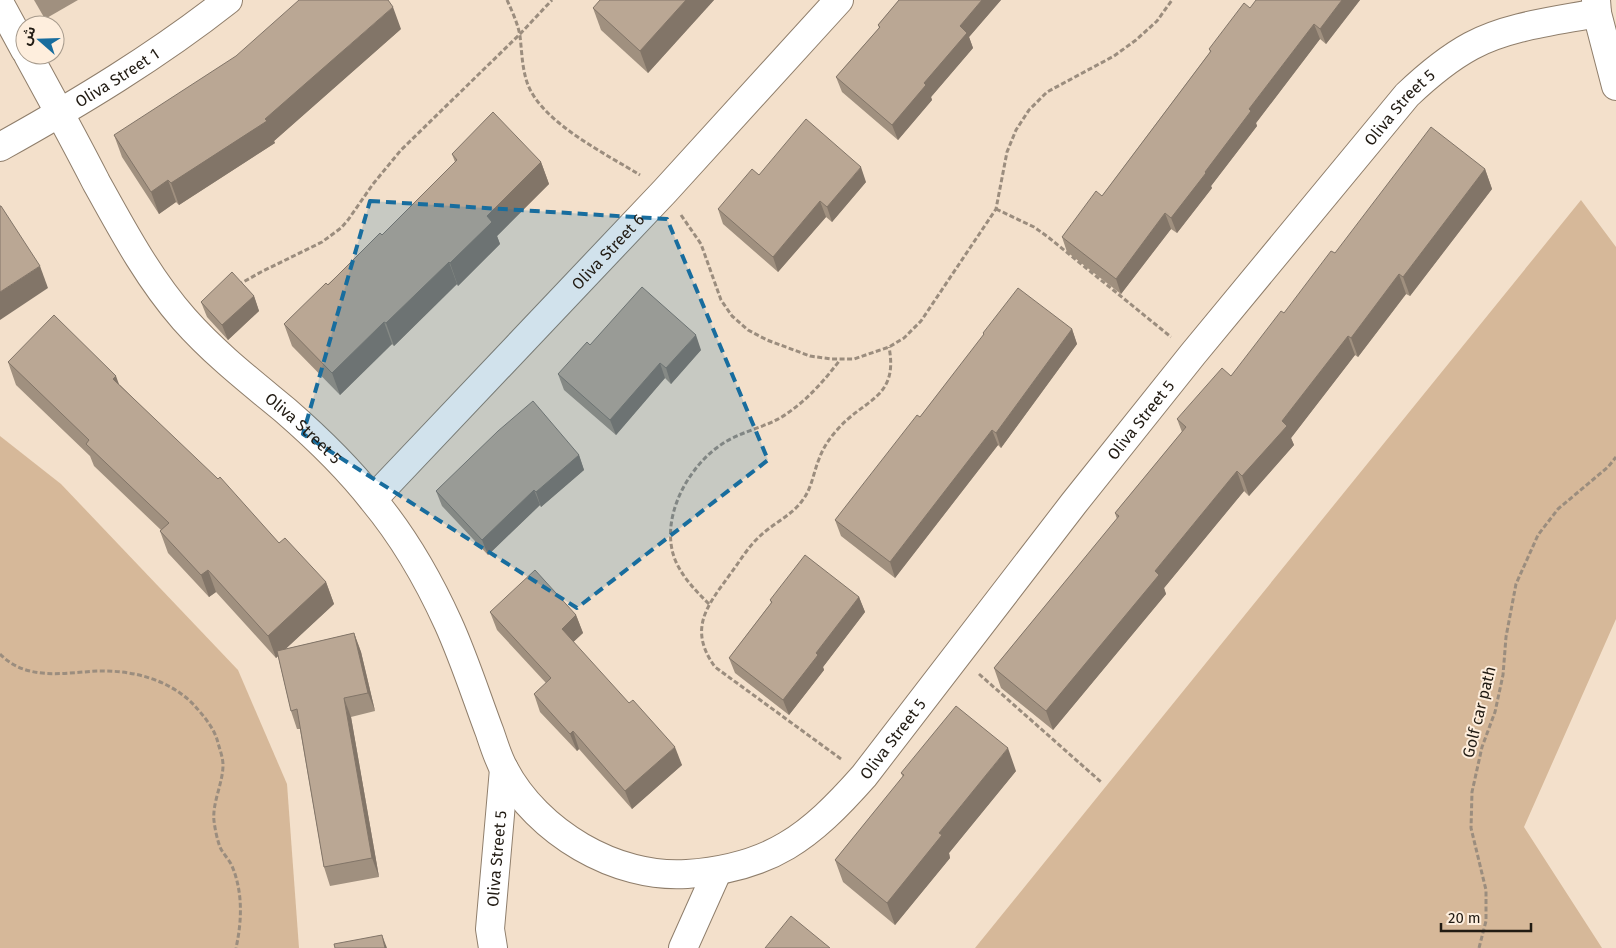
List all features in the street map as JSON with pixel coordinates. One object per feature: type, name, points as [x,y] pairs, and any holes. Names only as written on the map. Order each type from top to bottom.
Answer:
[{"type":"street","name":"Oliva Street 1","points":[[0,147],[60,114],[150,56],[228,0]]},
{"type":"street","name":"Oliva Street 6","points":[[373,499],[666,191],[839,0]]},
{"type":"street","points":[[0,4],[15,32]]},
{"type":"street","name":"Oliva Street 5","points":[[33,65],[122,230],[171,304],[240,375],[288,413],[332,455],[373,499],[402,539],[427,581],[448,624],[504,769],[528,804],[558,833],[594,855],[633,869],[675,875],[717,872],[752,863],[784,848],[814,828],[839,804],[864,776],[956,654],[1193,354],[1407,95],[1427,76],[1448,59],[1472,45],[1498,34],[1596,6]]},
{"type":"street","points":[[1596,6],[1616,86]]},
{"type":"street","name":"Oliva Street 5","points":[[493,948],[490,929],[504,769]]},
{"type":"street","points":[[683,948],[717,872]]},
{"type":"path","points":[[507,0],[520,34],[523,68],[528,86],[537,102],[569,131],[666,191],[701,244],[721,300],[732,316],[748,330],[767,340],[810,356],[841,360],[854,359],[889,347],[904,338],[921,321],[996,209],[1007,152],[1016,130],[1029,110],[1047,92],[1114,56],[1136,40],[1156,21],[1172,0]]},
{"type":"path","points":[[237,286],[322,242],[341,228],[377,178],[401,150],[520,34],[552,0]]},
{"type":"path","points":[[996,209],[1028,224],[1048,237],[1193,354]]},
{"type":"path","points":[[864,776],[714,667],[706,656],[702,643],[701,629],[703,616],[709,604],[756,539],[801,503],[809,491],[823,451],[838,428],[876,398],[885,387],[890,375],[892,361],[889,347]]},
{"type":"path","points":[[709,604],[684,576],[676,561],[671,545],[671,527],[674,510],[692,473],[702,459],[723,443],[741,433],[780,418],[801,403],[822,383],[841,360]]},
{"type":"path","name":"Golf car path","points":[[1479,948],[1486,920],[1486,890],[1471,828],[1472,792],[1482,747],[1495,712],[1503,675],[1506,637],[1516,584],[1538,535],[1558,509],[1608,467],[1616,457]]},
{"type":"path","points":[[0,654],[7,661],[35,673],[67,674],[98,671],[130,674],[161,681],[184,695],[204,716],[218,740],[223,765],[214,820],[220,847],[232,867],[240,897],[240,928],[236,948]]},
{"type":"path","points":[[956,654],[1101,782]]},
{"type":"highlighted area","points":[[370,201],[667,219],[768,460],[577,608],[303,434]]},
{"type":"shaded area","points":[[1581,200],[1616,247],[1616,619],[1524,827],[1602,948],[975,948]]},
{"type":"shaded area","points":[[0,436],[61,484],[238,670],[287,784],[299,948],[0,948]]},
{"type":"building","points":[[299,0],[388,0],[393,7],[265,119],[267,121],[171,183],[168,180],[151,192],[114,135],[236,56]]},
{"type":"building","points":[[600,0],[686,0],[640,51],[593,8]]},
{"type":"building","points":[[899,0],[982,0],[960,26],[967,33],[924,83],[926,85],[892,125],[836,77],[880,27],[878,25]]},
{"type":"building","points":[[1256,0],[1342,0],[1320,29],[1314,24],[1249,109],[1251,111],[1206,173],[1171,218],[1165,213],[1116,279],[1062,237],[1096,191],[1102,196],[1211,51],[1209,49],[1244,3],[1250,8]]},
{"type":"building","points":[[493,112],[541,162],[487,216],[492,222],[332,373],[284,324],[326,283],[328,285],[380,233],[382,235],[457,160],[452,154]]},
{"type":"building","points":[[806,119],[861,167],[827,207],[820,201],[773,257],[718,209],[752,169],[759,175]]},
{"type":"building","points":[[1431,127],[1485,169],[1403,277],[1399,274],[1351,338],[1348,336],[1282,421],[1287,426],[1242,476],[1237,471],[1155,571],[1159,575],[1046,711],[994,668],[1119,516],[1115,513],[1186,427],[1177,419],[1222,368],[1231,376],[1281,311],[1284,313],[1331,251],[1335,253]]},
{"type":"building","points":[[0,206],[40,266],[0,292]]},
{"type":"building","points":[[232,272],[254,296],[222,325],[201,302]]},
{"type":"building","points":[[642,287],[696,335],[666,368],[660,363],[610,420],[558,374],[587,342],[590,345]]},
{"type":"building","points":[[1018,288],[1072,329],[996,433],[992,430],[890,562],[835,520],[917,415],[920,417]]},
{"type":"building","points":[[54,315],[116,376],[113,379],[218,479],[220,477],[279,543],[285,538],[326,582],[268,636],[208,570],[201,575],[160,531],[169,523],[86,444],[89,440],[8,362]]},
{"type":"building","points":[[533,401],[579,455],[536,492],[534,490],[482,540],[436,491],[498,431]]},
{"type":"building","points":[[805,555],[859,597],[783,700],[729,658]]},
{"type":"building","points":[[535,570],[576,615],[562,629],[629,703],[633,700],[675,747],[625,791],[573,731],[570,734],[534,694],[551,678],[490,612]]},
{"type":"building","points":[[354,633],[368,693],[344,698],[372,858],[324,867],[297,709],[291,711],[277,651]]},
{"type":"building","points":[[956,706],[1008,748],[939,833],[942,835],[887,903],[835,860],[904,775],[901,773]]},
{"type":"building","points":[[791,916],[830,948],[765,948]]},
{"type":"building","points":[[382,935],[385,948],[335,948],[334,944]]}]
